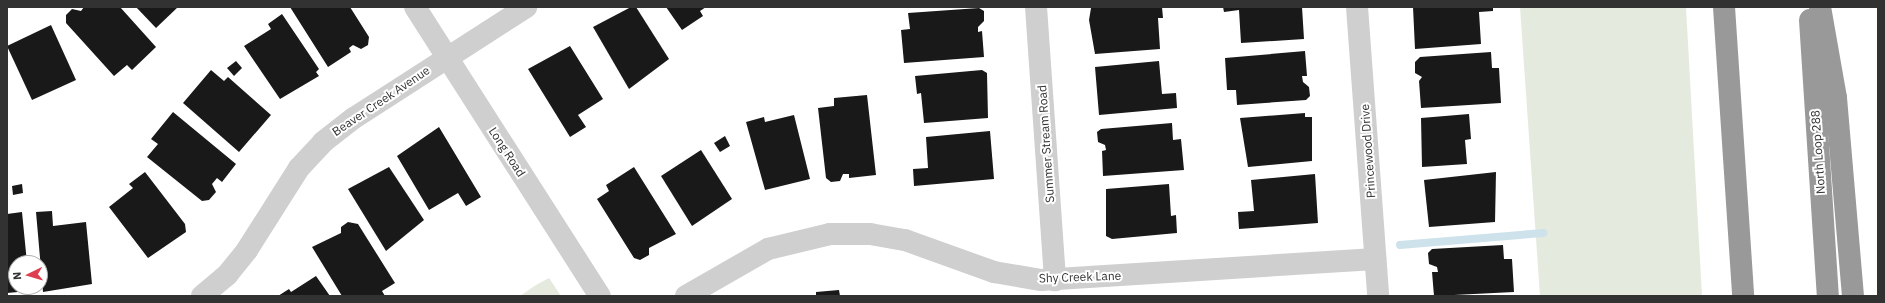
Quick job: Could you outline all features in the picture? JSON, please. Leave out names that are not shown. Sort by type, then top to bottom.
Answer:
[{"type":"highway","points":[[1724,7],[1743,296]]},
{"type":"highway","name":"North Loop 288","points":[[1809,7],[1828,296]]},
{"type":"highway","points":[[1820,7],[1836,98],[1853,296]]},
{"type":"highway","points":[[1738,212],[1738,296]]},
{"type":"street","name":"Long Road","points":[[415,7],[600,296]]},
{"type":"street","name":"Beaver Creek Avenue","points":[[202,296],[227,275],[248,250],[310,154],[342,126],[526,7]]},
{"type":"street","name":"Summer Stream Road","points":[[1036,7],[1055,280]]},
{"type":"street","name":"Princewood Drive","points":[[1357,7],[1378,296]]},
{"type":"street","name":"Shy Creek Lane","points":[[686,296],[768,249],[806,238],[838,234],[905,240],[994,272],[1055,280],[1375,259]]},
{"type":"shaded area","points":[[1520,7],[1686,7],[1702,296],[1540,296]]},
{"type":"shaded area","points":[[549,278],[561,296],[520,296],[536,285]]},
{"type":"building","points":[[84,7],[120,7],[156,47],[132,70],[127,65],[114,76],[66,23],[66,15],[72,9],[81,11]]},
{"type":"building","points":[[136,7],[178,7],[156,28]]},
{"type":"building","points":[[290,7],[350,7],[369,37],[368,45],[361,49],[353,45],[349,48],[351,52],[328,67]]},
{"type":"building","points":[[631,7],[636,7],[669,59],[629,89],[593,27]]},
{"type":"building","points":[[666,7],[706,7],[700,11],[703,16],[682,30]]},
{"type":"building","points":[[1162,7],[1163,18],[1158,18],[1160,49],[1095,54],[1089,20],[1091,8]]},
{"type":"building","points":[[1223,7],[1302,7],[1304,39],[1241,43],[1239,10],[1224,12]]},
{"type":"building","points":[[1413,7],[1493,7],[1493,11],[1479,12],[1481,44],[1415,49]]},
{"type":"building","points":[[979,8],[984,11],[984,21],[978,27],[978,32],[982,31],[984,57],[904,63],[901,30],[910,29],[908,13]]},
{"type":"building","points":[[282,14],[319,69],[316,72],[319,76],[280,99],[244,46],[271,29],[268,24]]},
{"type":"building","points":[[51,25],[76,80],[32,100],[7,46]]},
{"type":"building","points":[[570,46],[603,99],[578,115],[586,127],[570,137],[528,69]]},
{"type":"building","points":[[1305,51],[1307,76],[1302,76],[1303,82],[1309,87],[1310,96],[1306,100],[1237,105],[1236,90],[1227,90],[1225,58]]},
{"type":"building","points":[[1491,52],[1492,68],[1499,68],[1501,103],[1421,108],[1419,81],[1422,77],[1415,73],[1415,62],[1420,57]]},
{"type":"building","points":[[236,61],[242,68],[234,76],[227,68]]},
{"type":"building","points":[[1159,61],[1162,94],[1176,93],[1177,108],[1099,115],[1095,67]]},
{"type":"building","points":[[211,70],[224,81],[228,77],[271,115],[239,152],[183,103]]},
{"type":"building","points":[[982,70],[987,73],[988,118],[924,123],[921,93],[917,94],[915,76]]},
{"type":"building","points":[[867,95],[876,175],[849,178],[849,174],[843,174],[840,181],[831,182],[826,178],[818,108],[834,106],[834,98]]},
{"type":"building","points":[[173,112],[236,164],[222,182],[217,178],[212,184],[216,192],[209,200],[202,201],[147,157],[158,144],[151,139]]},
{"type":"building","points":[[1305,113],[1305,117],[1312,117],[1312,161],[1248,167],[1240,118]]},
{"type":"building","points":[[1469,114],[1471,139],[1465,140],[1467,164],[1422,167],[1421,118]]},
{"type":"building","points":[[794,115],[810,179],[765,190],[746,122],[764,117],[765,122]]},
{"type":"building","points":[[1172,123],[1173,140],[1181,139],[1184,170],[1103,176],[1102,151],[1106,150],[1105,145],[1098,142],[1097,132],[1101,129]]},
{"type":"building","points":[[439,127],[481,197],[466,206],[458,193],[429,210],[397,156]]},
{"type":"building","points":[[990,131],[994,179],[914,186],[913,169],[928,168],[926,137]]},
{"type":"building","points":[[725,136],[730,146],[720,152],[714,143]]},
{"type":"building","points":[[701,150],[732,199],[692,226],[661,176]]},
{"type":"building","points":[[389,167],[424,220],[386,251],[348,189]]},
{"type":"building","points":[[634,167],[676,234],[649,248],[649,255],[640,260],[634,258],[597,199],[609,191],[606,185]]},
{"type":"building","points":[[145,172],[185,224],[186,232],[148,258],[109,207],[133,188],[129,184]]},
{"type":"building","points":[[1496,172],[1495,222],[1429,227],[1424,180]]},
{"type":"building","points":[[1315,174],[1318,223],[1239,229],[1238,212],[1254,211],[1251,180]]},
{"type":"building","points":[[22,184],[23,193],[13,195],[12,186]]},
{"type":"building","points":[[1169,184],[1171,216],[1176,215],[1177,233],[1112,239],[1106,236],[1106,189]]},
{"type":"building","points":[[52,211],[53,226],[86,222],[92,284],[48,291],[48,255],[40,255],[36,212]]},
{"type":"building","points":[[22,212],[26,255],[8,255],[7,293],[7,214]]},
{"type":"building","points":[[348,222],[358,224],[395,283],[382,291],[385,296],[342,296],[312,247],[341,233],[341,227]]},
{"type":"building","points":[[1503,245],[1504,259],[1512,259],[1514,292],[1434,296],[1432,272],[1438,272],[1437,267],[1429,264],[1428,253],[1432,249]]},
{"type":"building","points":[[316,276],[330,296],[278,296],[289,289],[291,292]]},
{"type":"building","points":[[839,290],[840,296],[816,296],[816,292]]},
{"type":"waterway","points":[[1400,245],[1543,233]]}]
